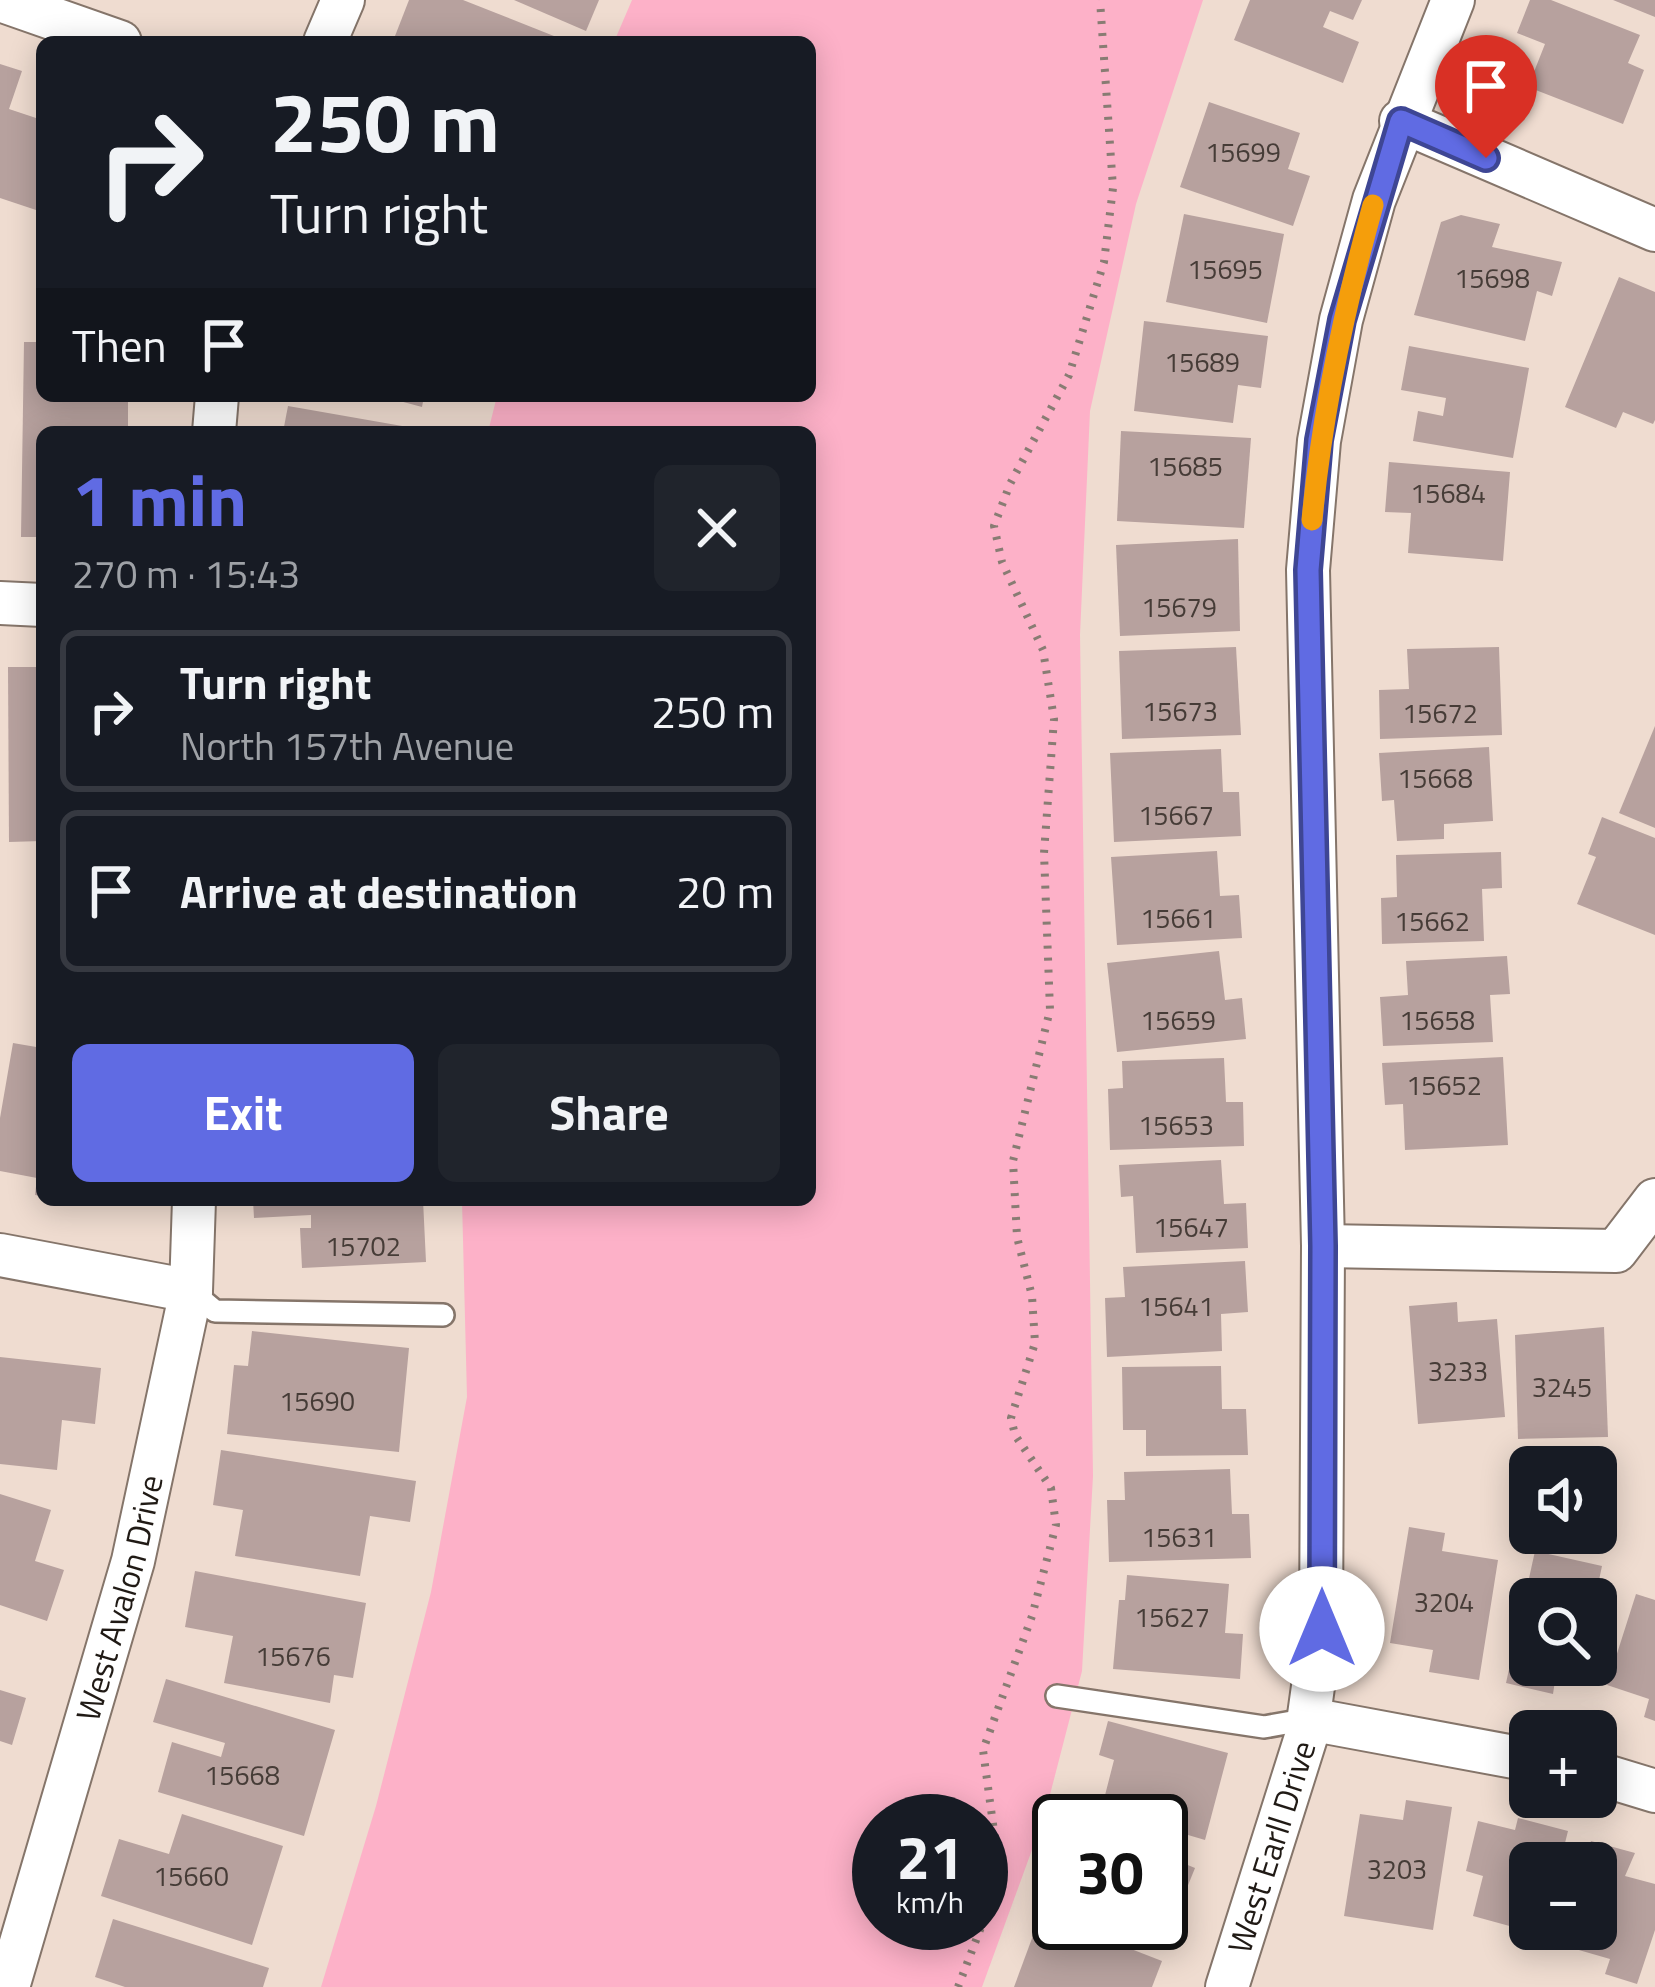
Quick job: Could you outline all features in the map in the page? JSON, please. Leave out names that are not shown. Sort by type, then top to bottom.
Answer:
[{"type":"street","points":[[0,0],[103,36]]},
{"type":"street","points":[[328,36],[343,0]]},
{"type":"street","name":"West Earll Drive","points":[[1227,1987],[1309,1720],[1322,1629],[1323,1246],[1308,570],[1319,440],[1342,320],[1401,121],[1453,0]]},
{"type":"street","points":[[1401,121],[1655,230]]},
{"type":"street","points":[[0,603],[36,605]]},
{"type":"street","points":[[1323,1246],[1616,1251],[1655,1200]]},
{"type":"street","name":"West Avalon Drive","points":[[8,1987],[133,1561],[190,1291],[194,1206]]},
{"type":"street","points":[[0,1255],[190,1291]]},
{"type":"street","points":[[1309,1720],[1509,1756]]},
{"type":"street","points":[[1617,1779],[1655,1791]]},
{"type":"lane","points":[[190,1291],[214,1311],[443,1315]]},
{"type":"lane","points":[[1057,1696],[1264,1727],[1309,1720]]},
{"type":"path","points":[[958,1987],[988,1910],[998,1862],[983,1750],[1032,1616],[1056,1525],[1051,1488],[1015,1435],[1011,1418],[1035,1343],[1031,1296],[1017,1237],[1013,1162],[1050,1010],[1043,853],[1054,719],[1043,650],[994,543],[994,526],[1010,484],[1070,375],[1104,262],[1113,188],[1100,0]]},
{"type":"shaded area","points":[[632,0],[1203,0],[1136,204],[1090,411],[1080,635],[1093,1476],[1082,1671],[1050,1794],[1032,1794],[1032,1850],[1008,1916],[1008,1794],[852,1794],[852,1950],[995,1950],[982,1987],[321,1987],[376,1806],[431,1592],[467,1397],[462,1206],[816,1206],[816,426],[490,426],[496,402],[816,402],[816,36],[617,36]]},
{"type":"building","points":[[409,0],[463,0],[554,36],[395,36]]},
{"type":"building","points":[[514,0],[599,0],[586,31]]},
{"type":"building","points":[[1250,0],[1362,0],[1353,20],[1330,11],[1323,27],[1359,42],[1343,83],[1234,40]]},
{"type":"building","points":[[1530,0],[1551,0],[1640,35],[1628,63],[1644,70],[1623,124],[1528,87],[1545,44],[1517,33]]},
{"type":"building","points":[[1613,0],[1655,0],[1655,17]]},
{"type":"building","points":[[0,64],[22,71],[9,109],[36,118],[36,210],[0,198]]},
{"type":"building","points":[[1209,102],[1300,133],[1288,169],[1310,176],[1293,226],[1180,187]]},
{"type":"building","points":[[1184,214],[1284,234],[1267,323],[1166,302]]},
{"type":"building","points":[[1461,215],[1500,224],[1492,247],[1562,262],[1552,296],[1537,291],[1525,341],[1414,315],[1441,222]]},
{"type":"building","points":[[1619,277],[1655,292],[1655,420],[1653,424],[1623,412],[1616,428],[1565,407]]},
{"type":"building","points":[[1144,321],[1268,336],[1261,388],[1238,385],[1233,423],[1134,411]]},
{"type":"building","points":[[24,342],[36,342],[36,402],[128,402],[128,426],[36,426],[36,537],[21,537]]},
{"type":"building","points":[[1409,346],[1529,368],[1513,458],[1413,441],[1418,411],[1443,416],[1446,398],[1401,390]]},
{"type":"building","points":[[288,406],[402,426],[284,426]]},
{"type":"building","points":[[1121,431],[1251,438],[1244,528],[1117,521]]},
{"type":"building","points":[[1389,462],[1510,472],[1503,561],[1408,553],[1411,513],[1385,512]]},
{"type":"building","points":[[1238,539],[1240,631],[1120,636],[1116,545]]},
{"type":"building","points":[[1236,647],[1241,735],[1122,739],[1119,651]]},
{"type":"building","points":[[1499,647],[1502,735],[1380,739],[1379,690],[1409,689],[1407,649]]},
{"type":"building","points":[[8,667],[36,667],[36,841],[9,842]]},
{"type":"building","points":[[1655,726],[1655,828],[1619,813]]},
{"type":"building","points":[[1489,747],[1493,821],[1444,824],[1444,839],[1397,841],[1394,800],[1382,801],[1379,753]]},
{"type":"building","points":[[1221,749],[1223,792],[1239,792],[1241,836],[1114,842],[1110,753]]},
{"type":"building","points":[[1602,817],[1655,838],[1655,935],[1577,904],[1596,857],[1588,854]]},
{"type":"building","points":[[1217,851],[1220,896],[1239,895],[1242,938],[1117,945],[1111,857]]},
{"type":"building","points":[[1501,852],[1502,888],[1482,889],[1484,941],[1382,944],[1381,898],[1397,897],[1396,855]]},
{"type":"building","points":[[1219,951],[1225,1000],[1242,998],[1246,1039],[1117,1052],[1107,963]]},
{"type":"building","points":[[1507,956],[1510,994],[1490,995],[1493,1042],[1383,1046],[1380,997],[1408,995],[1406,961]]},
{"type":"building","points":[[13,1043],[36,1047],[36,1178],[0,1171],[0,1118]]},
{"type":"building","points":[[1503,1057],[1508,1145],[1405,1150],[1403,1104],[1385,1105],[1382,1063]]},
{"type":"building","points":[[1224,1058],[1226,1102],[1243,1102],[1244,1146],[1110,1150],[1108,1089],[1123,1088],[1122,1061]]},
{"type":"building","points":[[1221,1160],[1224,1204],[1246,1203],[1248,1248],[1136,1253],[1133,1196],[1121,1197],[1119,1165]]},
{"type":"building","points":[[253,1206],[423,1206],[426,1262],[302,1268],[300,1228],[311,1228],[311,1215],[254,1218]]},
{"type":"building","points":[[1245,1261],[1248,1312],[1221,1314],[1222,1351],[1107,1357],[1105,1298],[1125,1297],[1123,1267]]},
{"type":"building","points":[[1457,1302],[1458,1322],[1497,1319],[1505,1417],[1418,1424],[1409,1306]]},
{"type":"building","points":[[1604,1327],[1608,1437],[1518,1439],[1515,1335]]},
{"type":"building","points":[[252,1331],[409,1348],[399,1452],[227,1434],[234,1365],[248,1366]]},
{"type":"building","points":[[0,1357],[101,1368],[95,1424],[62,1420],[57,1470],[0,1464]]},
{"type":"building","points":[[1221,1366],[1222,1409],[1246,1409],[1248,1455],[1146,1456],[1146,1430],[1123,1430],[1122,1367]]},
{"type":"building","points":[[221,1450],[416,1481],[410,1522],[370,1516],[360,1576],[235,1556],[243,1510],[213,1505]]},
{"type":"building","points":[[1230,1469],[1232,1514],[1249,1514],[1251,1558],[1109,1562],[1107,1500],[1125,1500],[1124,1472]]},
{"type":"building","points":[[0,1494],[51,1510],[35,1561],[64,1570],[47,1621],[0,1605]]},
{"type":"building","points":[[1409,1527],[1445,1533],[1442,1551],[1498,1560],[1479,1680],[1429,1672],[1433,1650],[1390,1643]]},
{"type":"building","points":[[1534,1554],[1602,1566],[1599,1578],[1529,1578]]},
{"type":"building","points":[[195,1571],[366,1603],[353,1678],[334,1675],[330,1703],[224,1683],[233,1636],[185,1627]]},
{"type":"building","points":[[1127,1575],[1229,1584],[1225,1633],[1243,1634],[1240,1679],[1113,1669],[1119,1600],[1125,1600]]},
{"type":"building","points":[[1636,1594],[1655,1600],[1655,1721],[1644,1717],[1649,1699],[1610,1686],[1617,1686],[1617,1654]]},
{"type":"building","points":[[166,1679],[335,1730],[304,1836],[158,1792],[172,1742],[221,1757],[225,1743],[153,1722]]},
{"type":"building","points":[[1519,1686],[1554,1686],[1553,1694]]},
{"type":"building","points":[[0,1690],[26,1698],[12,1745],[0,1741]]},
{"type":"building","points":[[1108,1721],[1228,1753],[1205,1840],[1188,1835],[1188,1794],[1105,1794],[1114,1760],[1099,1755]]},
{"type":"building","points":[[1406,1800],[1452,1807],[1433,1930],[1344,1916],[1360,1814],[1403,1820]]},
{"type":"building","points":[[182,1814],[283,1846],[252,1945],[101,1896],[119,1839],[169,1854]]},
{"type":"building","points":[[1518,1818],[1568,1831],[1565,1842],[1509,1842],[1509,1926],[1473,1916],[1483,1876],[1466,1871],[1478,1821],[1515,1830]]},
{"type":"building","points":[[1617,1848],[1635,1853],[1625,1876],[1655,1884],[1655,1930],[1637,1984],[1605,1974],[1610,1959],[1579,1950],[1617,1950]]},
{"type":"building","points":[[113,1919],[269,1968],[263,1987],[125,1987],[95,1977]]},
{"type":"building","points":[[1032,1938],[1032,1950],[1134,1950],[1162,1961],[1152,1987],[1014,1987]]},
{"type":"slow traffic","points":[[1312,520],[1319,440],[1342,320],[1373,205]]},
{"type":"route","points":[[1322,1629],[1323,1246],[1308,570],[1319,440],[1342,320],[1401,121],[1486,158]]}]
